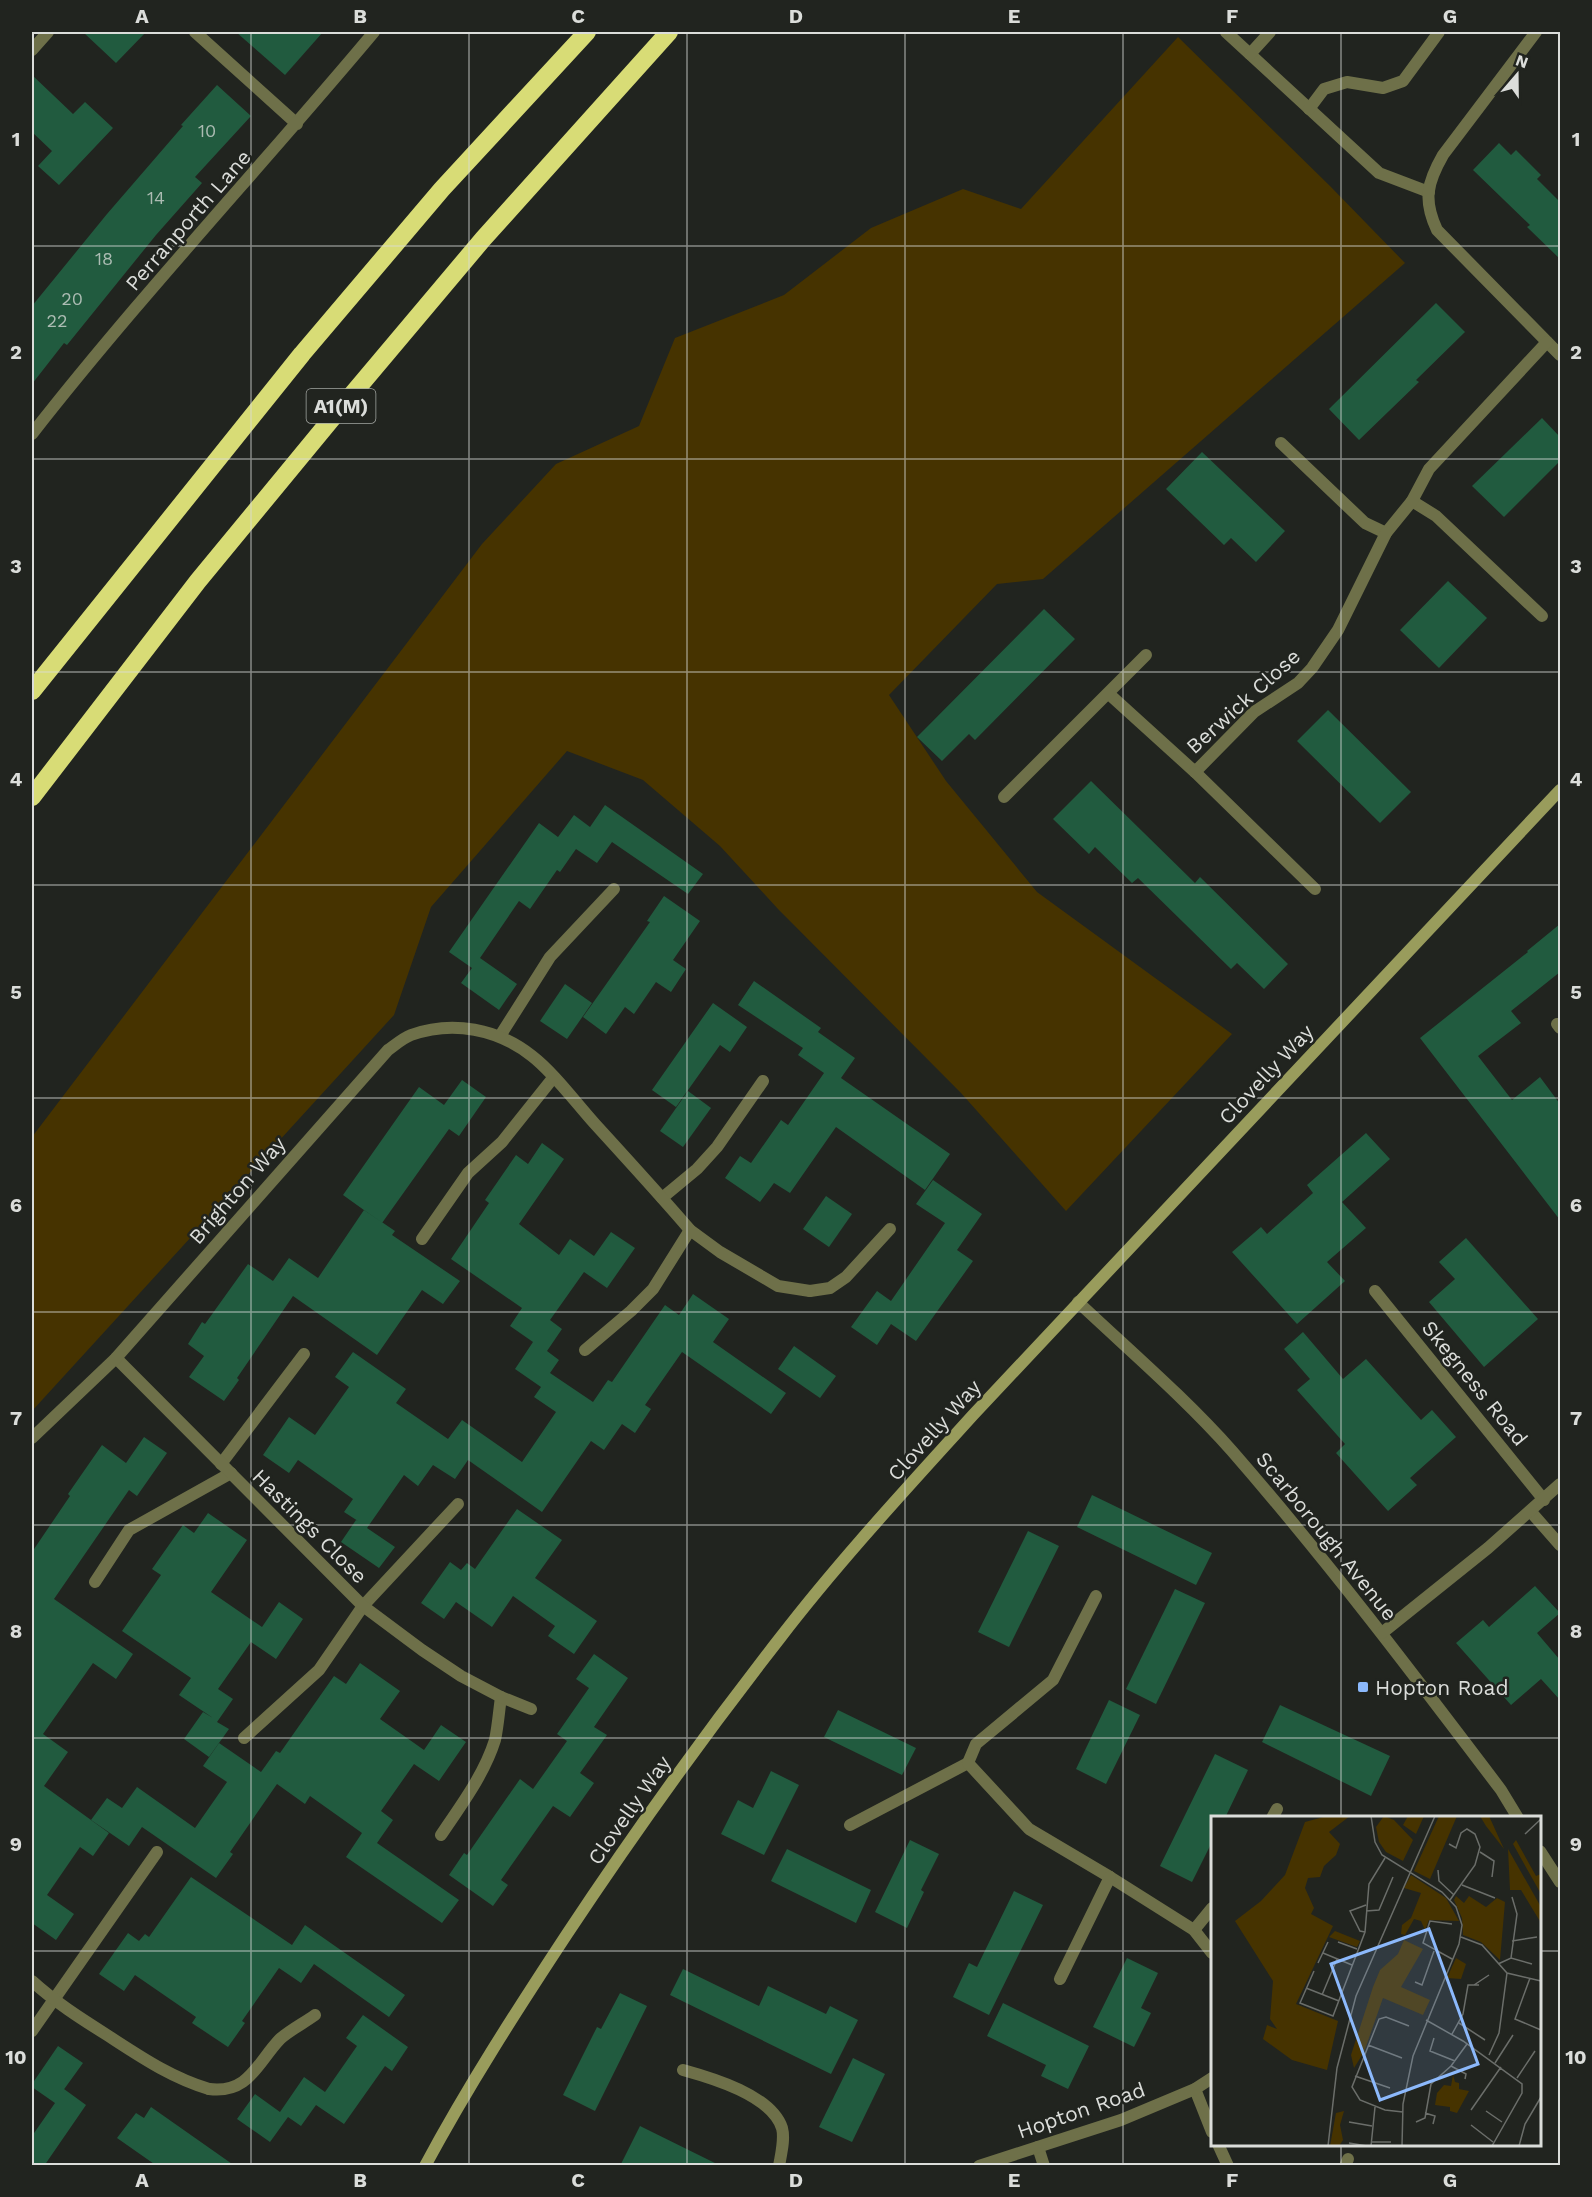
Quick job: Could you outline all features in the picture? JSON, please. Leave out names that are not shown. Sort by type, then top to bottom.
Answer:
[{"type":"highway","name":"A1(M)","points":[[32,691],[302,354],[442,189],[587,32]]},
{"type":"highway","name":"A1(M)","points":[[32,797],[198,580],[334,416],[483,239],[669,32]]},
{"type":"street","points":[[32,50],[48,32]]},
{"type":"street","points":[[195,32],[297,124]]},
{"type":"street","name":"Perranporth Lane","points":[[32,434],[78,375],[297,124],[374,32]]},
{"type":"street","points":[[1226,32],[1379,173],[1429,192]]},
{"type":"street","points":[[1250,54],[1270,32]]},
{"type":"street","points":[[1309,109],[1324,89],[1347,82],[1383,88],[1403,81],[1439,32]]},
{"type":"street","points":[[1536,32],[1443,155],[1433,173],[1429,192],[1429,212],[1437,230],[1560,355]]},
{"type":"street","name":"Berwick Close","points":[[1195,772],[1254,712],[1298,683],[1312,668],[1338,630],[1386,533],[1412,501],[1430,469],[1547,342]]},
{"type":"street","points":[[1281,443],[1365,523],[1386,533]]},
{"type":"street","points":[[1412,501],[1436,516],[1542,616]]},
{"type":"street","points":[[1004,797],[1146,655]]},
{"type":"street","name":"Berwick Close","points":[[1109,694],[1195,772],[1315,890]]},
{"type":"street","name":"Clovelly Way","points":[[425,2166],[520,2006],[602,1882],[702,1740],[782,1636],[896,1500],[973,1415],[1560,790]]},
{"type":"street","points":[[500,1036],[550,957],[614,889]]},
{"type":"street","name":"Brighton Way","points":[[32,1438],[116,1358],[388,1050],[410,1035],[451,1027],[469,1028],[500,1036],[534,1057],[690,1230],[720,1252],[778,1286],[810,1291],[830,1288],[846,1277],[890,1230]]},
{"type":"street","points":[[422,1239],[468,1173],[502,1142],[553,1078]]},
{"type":"street","points":[[662,1198],[697,1169],[717,1147],[763,1081]]},
{"type":"street","points":[[585,1350],[632,1311],[653,1289],[690,1230]]},
{"type":"street","name":"Skegness Road","points":[[1375,1291],[1544,1500]]},
{"type":"street","name":"Scarborough Avenue","points":[[1078,1302],[1231,1450],[1382,1633],[1501,1790],[1517,1816]]},
{"type":"street","points":[[221,1464],[304,1354]]},
{"type":"street","name":"Hastings Close","points":[[116,1358],[231,1473],[271,1517],[363,1606],[461,1676],[501,1697],[531,1709]]},
{"type":"street","name":"Hastings Close","points":[[96,1582],[129,1530],[231,1473]]},
{"type":"street","points":[[1382,1633],[1531,1512],[1560,1484]]},
{"type":"street","name":"Hastings Close","points":[[244,1738],[319,1670],[363,1606],[458,1504]]},
{"type":"street","points":[[1531,1512],[1560,1545]]},
{"type":"street","points":[[850,1825],[968,1762],[976,1744],[1053,1680],[1096,1596]]},
{"type":"street","points":[[441,1835],[474,1785],[486,1762],[495,1739],[501,1697]]},
{"type":"street","points":[[968,1762],[1029,1829],[1194,1930],[1211,1952]]},
{"type":"street","points":[[32,2031],[157,1852]]},
{"type":"street","points":[[1541,1854],[1560,1882]]},
{"type":"street","points":[[1060,1979],[1110,1877]]},
{"type":"street","points":[[1194,1930],[1211,1909]]},
{"type":"street","points":[[32,1981],[53,2000],[152,2065],[181,2080],[223,2091],[239,2084],[254,2073],[281,2038],[315,2015]]},
{"type":"street","points":[[683,2070],[744,2091],[770,2111],[782,2128],[779,2166]]},
{"type":"street","name":"Hopton Road","points":[[979,2166],[1121,2120],[1195,2089],[1211,2079]]},
{"type":"street","points":[[1195,2089],[1211,2129]]},
{"type":"street","points":[[1038,2146],[1044,2166]]},
{"type":"street","points":[[1218,2146],[1228,2166]]},
{"type":"shaded area","points":[[1178,37],[1405,263],[1043,579],[997,584],[889,695],[946,781],[1037,892],[1232,1034],[1066,1211],[961,1093],[778,909],[720,846],[643,780],[567,751],[431,907],[394,1015],[32,1411],[32,1137],[482,544],[556,464],[639,426],[675,338],[784,295],[871,228],[963,189],[1021,209]]},
{"type":"building","points":[[83,32],[146,32],[116,63]]},
{"type":"building","points":[[236,32],[323,32],[285,75]]},
{"type":"building","points":[[32,75],[73,114],[85,102],[113,128],[59,185],[38,166],[52,151],[32,132]]},
{"type":"building","points":[[217,85],[251,116],[195,177],[202,183],[156,235],[67,345],[64,343],[32,384],[32,306],[183,126],[181,125]]},
{"type":"building","points":[[1499,143],[1511,155],[1516,150],[1541,175],[1537,179],[1560,202],[1560,259],[1527,227],[1530,225],[1473,170]]},
{"type":"building","points":[[1436,303],[1465,332],[1416,380],[1419,382],[1359,440],[1329,409]]},
{"type":"building","points":[[1542,418],[1560,437],[1560,461],[1504,517],[1472,486]]},
{"type":"building","points":[[1202,452],[1285,531],[1256,562],[1231,538],[1224,545],[1166,489]]},
{"type":"building","points":[[1448,581],[1487,618],[1439,668],[1400,630]]},
{"type":"building","points":[[1044,609],[1075,639],[975,740],[969,734],[942,761],[917,737]]},
{"type":"building","points":[[1328,710],[1411,792],[1380,823],[1297,741]]},
{"type":"building","points":[[1091,781],[1195,883],[1200,877],[1288,964],[1264,989],[1237,963],[1231,969],[1138,878],[1132,883],[1095,847],[1089,854],[1053,819]]},
{"type":"building","points":[[605,805],[703,874],[688,894],[612,842],[597,863],[576,849],[560,872],[557,870],[530,909],[519,901],[480,958],[517,984],[499,1010],[461,983],[472,968],[449,952],[539,823],[558,837],[574,815],[590,827]]},
{"type":"building","points":[[664,896],[700,921],[673,960],[686,969],[671,992],[656,982],[634,1014],[625,1007],[606,1034],[583,1017],[650,922],[647,921]]},
{"type":"building","points":[[1560,924],[1560,972],[1511,1011],[1521,1023],[1478,1056],[1512,1100],[1540,1077],[1560,1104],[1560,1220],[1420,1038]]},
{"type":"building","points":[[754,981],[821,1028],[818,1032],[855,1058],[841,1078],[950,1154],[925,1190],[836,1127],[790,1193],[774,1183],[760,1202],[725,1178],[740,1156],[751,1163],[781,1120],[788,1125],[824,1073],[798,1055],[803,1048],[738,1005]]},
{"type":"building","points":[[565,984],[592,1003],[567,1039],[540,1021]]},
{"type":"building","points":[[713,1003],[747,1027],[730,1052],[720,1045],[676,1107],[652,1090]]},
{"type":"building","points":[[462,1080],[486,1097],[459,1136],[449,1129],[382,1223],[343,1195],[419,1087],[444,1105]]},
{"type":"building","points":[[688,1091],[711,1108],[683,1147],[660,1131]]},
{"type":"building","points":[[1366,1133],[1390,1159],[1342,1202],[1366,1228],[1327,1262],[1345,1281],[1297,1324],[1232,1252],[1261,1227],[1267,1234],[1313,1193],[1307,1185]]},
{"type":"building","points":[[542,1143],[564,1159],[519,1224],[559,1255],[570,1239],[594,1256],[611,1232],[635,1248],[607,1288],[584,1272],[550,1320],[562,1329],[547,1351],[559,1360],[550,1373],[593,1402],[608,1380],[612,1382],[665,1305],[679,1315],[693,1294],[729,1319],[713,1342],[786,1393],[771,1414],[682,1352],[645,1405],[651,1409],[635,1433],[622,1424],[604,1450],[591,1441],[542,1512],[468,1460],[455,1479],[433,1465],[418,1486],[404,1475],[367,1528],[395,1547],[379,1568],[341,1542],[356,1520],[358,1521],[344,1512],[353,1499],[298,1460],[289,1473],[263,1455],[289,1417],[315,1435],[349,1387],[335,1377],[353,1352],[406,1389],[396,1403],[448,1439],[462,1420],[522,1462],[556,1412],[534,1397],[541,1387],[515,1369],[533,1342],[510,1326],[522,1308],[451,1259],[489,1203],[485,1200],[516,1155],[528,1164]]},
{"type":"building","points":[[933,1180],[982,1214],[957,1250],[973,1261],[916,1341],[891,1324],[877,1345],[851,1327],[877,1291],[891,1301],[945,1223],[916,1204]]},
{"type":"building","points":[[826,1196],[852,1214],[829,1247],[803,1229]]},
{"type":"building","points":[[364,1210],[395,1231],[392,1235],[460,1281],[443,1304],[422,1290],[377,1355],[293,1296],[224,1401],[189,1377],[204,1356],[188,1344],[202,1322],[205,1324],[248,1264],[273,1281],[289,1258],[318,1278]]},
{"type":"building","points":[[1466,1238],[1538,1319],[1484,1367],[1429,1302],[1455,1279],[1439,1262]]},
{"type":"building","points":[[1303,1332],[1343,1379],[1366,1359],[1421,1420],[1432,1410],[1456,1437],[1410,1478],[1417,1485],[1388,1511],[1336,1453],[1345,1444],[1297,1390],[1310,1379],[1284,1349]]},
{"type":"building","points":[[794,1346],[836,1376],[820,1398],[778,1369]]},
{"type":"building","points":[[144,1437],[167,1453],[137,1496],[129,1490],[54,1599],[133,1654],[116,1679],[93,1663],[43,1734],[68,1752],[44,1786],[109,1833],[93,1856],[80,1847],[47,1895],[74,1914],[56,1940],[32,1923],[32,1552],[102,1445],[126,1463]]},
{"type":"building","points":[[1092,1495],[1212,1553],[1196,1585],[1077,1527]]},
{"type":"building","points":[[517,1509],[562,1540],[535,1578],[597,1621],[574,1654],[548,1636],[555,1626],[513,1596],[492,1627],[456,1602],[444,1619],[421,1603],[450,1562],[461,1570],[467,1563],[475,1569]]},
{"type":"building","points":[[208,1513],[247,1540],[211,1592],[262,1627],[279,1602],[303,1619],[276,1659],[251,1642],[218,1689],[233,1699],[217,1722],[229,1729],[209,1757],[184,1739],[203,1712],[213,1718],[179,1695],[191,1678],[122,1631],[161,1575],[152,1569],[183,1525],[194,1533]]},
{"type":"building","points":[[1028,1531],[1059,1546],[1009,1647],[978,1632]]},
{"type":"building","points":[[1535,1586],[1560,1613],[1537,1633],[1560,1660],[1560,1700],[1541,1679],[1511,1705],[1456,1643],[1483,1620],[1489,1627]]},
{"type":"building","points":[[1175,1589],[1205,1603],[1156,1704],[1126,1689]]},
{"type":"building","points":[[594,1654],[628,1678],[594,1727],[607,1735],[580,1773],[594,1783],[570,1817],[553,1806],[501,1880],[508,1885],[493,1906],[449,1875],[464,1853],[467,1855],[520,1779],[533,1789],[567,1741],[557,1734],[589,1688],[576,1679]]},
{"type":"building","points":[[360,1663],[400,1691],[380,1719],[424,1750],[441,1725],[466,1742],[439,1781],[414,1764],[381,1811],[393,1820],[377,1843],[459,1900],[442,1923],[346,1857],[362,1833],[310,1796],[305,1804],[277,1784],[230,1852],[233,1854],[216,1878],[142,1827],[129,1846],[91,1820],[107,1798],[122,1808],[137,1787],[195,1828],[227,1782],[203,1766],[219,1743],[261,1772],[276,1751],[280,1753],[334,1676],[346,1684]]},
{"type":"building","points":[[1109,1700],[1140,1715],[1106,1784],[1076,1769]]},
{"type":"building","points":[[1280,1705],[1390,1756],[1371,1796],[1262,1742]]},
{"type":"building","points":[[838,1710],[916,1748],[902,1775],[824,1737]]},
{"type":"building","points":[[1215,1754],[1248,1770],[1226,1816],[1211,1816],[1211,1844],[1192,1882],[1160,1866]]},
{"type":"building","points":[[771,1771],[799,1785],[764,1855],[721,1834],[738,1800],[753,1808]]},
{"type":"building","points":[[910,1840],[939,1854],[921,1890],[924,1892],[907,1928],[875,1912]]},
{"type":"building","points":[[787,1849],[871,1890],[856,1923],[771,1881]]},
{"type":"building","points":[[191,1877],[292,1945],[305,1925],[405,1995],[389,2017],[314,1964],[301,1983],[279,1968],[242,2021],[245,2023],[228,2047],[192,2023],[196,2017],[135,1975],[124,1991],[99,1974],[128,1933],[139,1941],[145,1934],[149,1937]]},
{"type":"building","points":[[1014,1891],[1043,1905],[989,2015],[953,1997],[969,1963],[977,1967]]},
{"type":"building","points":[[1127,1958],[1158,1973],[1141,2008],[1151,2013],[1134,2047],[1093,2027]]},
{"type":"building","points":[[683,1969],[759,2006],[768,1986],[826,2014],[830,2006],[858,2020],[831,2074],[670,1995]]},
{"type":"building","points":[[620,1993],[647,2006],[595,2111],[563,2095],[597,2027],[601,2029]]},
{"type":"building","points":[[1003,2003],[1089,2046],[1068,2089],[1041,2076],[1046,2065],[987,2036]]},
{"type":"building","points":[[363,2015],[408,2047],[392,2071],[385,2066],[344,2124],[316,2105],[301,2126],[288,2117],[270,2142],[237,2119],[255,2094],[280,2112],[304,2077],[325,2092],[357,2046],[346,2038]]},
{"type":"building","points":[[58,2046],[83,2063],[64,2089],[86,2105],[44,2166],[32,2166],[32,2136],[55,2103],[32,2087],[32,2084]]},
{"type":"building","points":[[853,2058],[885,2074],[852,2142],[819,2127]]},
{"type":"building","points":[[151,2107],[235,2166],[157,2166],[117,2138],[136,2113],[144,2118]]},
{"type":"building","points":[[640,2126],[721,2166],[620,2166]]},
{"type":"place","name":"Hopton Road","points":[[1363,1687]]}]
